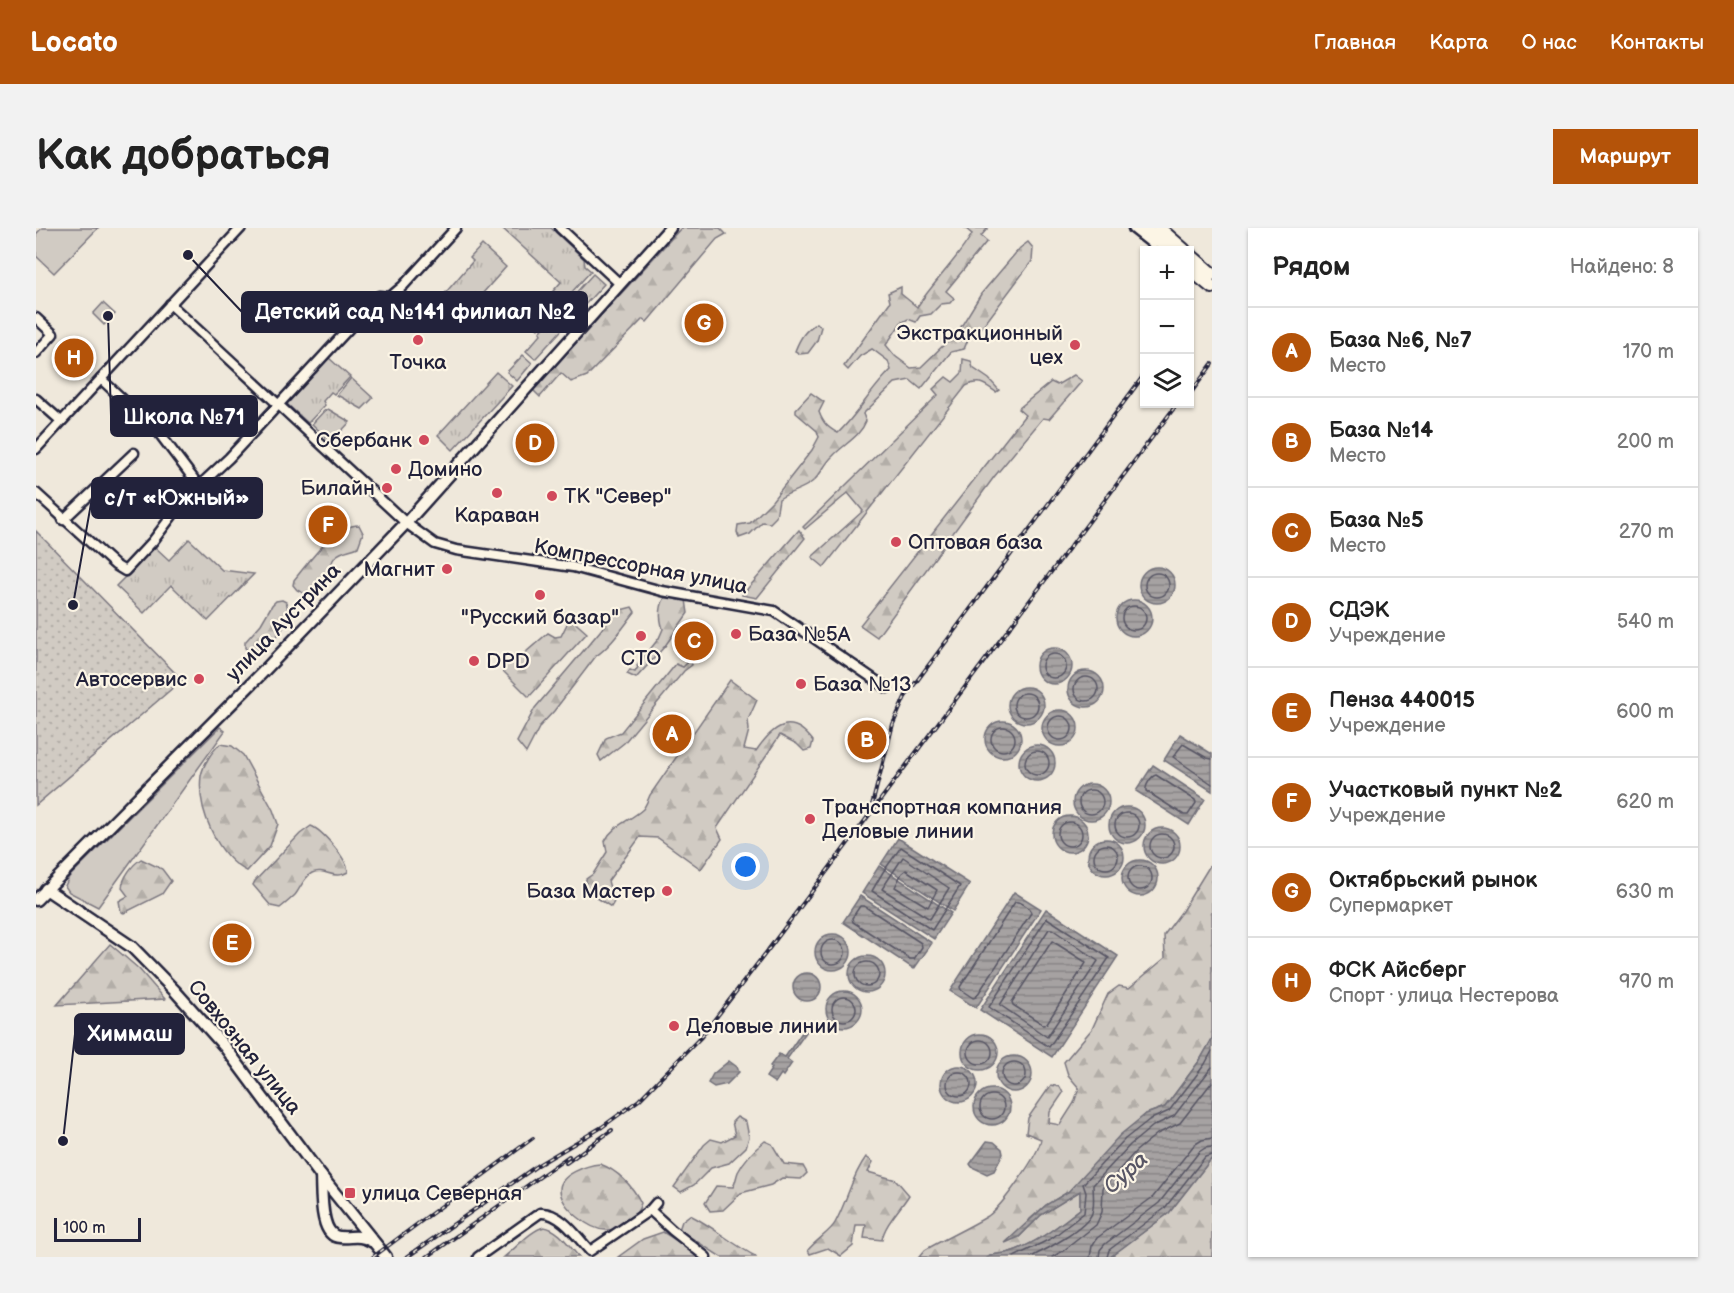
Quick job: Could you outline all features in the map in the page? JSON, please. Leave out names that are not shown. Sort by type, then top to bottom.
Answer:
[{"type":"highway","points":[[1144,228],[1164,246]]},
{"type":"highway","points":[[1159,228],[1181,246]]},
{"type":"highway","points":[[1194,269],[1212,274]]},
{"type":"highway","points":[[1194,270],[1212,287]]},
{"type":"main road","name":"улица Аустрина","points":[[36,900],[262,673],[406,523],[670,228]]},
{"type":"main road","points":[[1134,228],[1158,246]]},
{"type":"main road","points":[[1168,228],[1183,246]]},
{"type":"main road","name":"Совхозная улица","points":[[46,889],[132,947],[168,984],[225,1047],[321,1176],[386,1257]]},
{"type":"main road","points":[[321,1176],[326,1229],[336,1237],[362,1236],[374,1243]]},
{"type":"main road","points":[[346,1237],[354,1228],[354,1218]]},
{"type":"street","points":[[36,449],[241,228]]},
{"type":"street","points":[[36,493],[63,520],[115,565],[126,571],[153,541],[183,501],[229,458],[379,297],[390,297],[403,286],[456,228]]},
{"type":"street","points":[[561,228],[620,284]]},
{"type":"street","name":"Компрессорная улица","points":[[170,304],[406,523],[435,544],[456,550],[573,567],[662,591],[774,611],[887,688]]},
{"type":"street","points":[[36,318],[53,334],[36,353]]},
{"type":"street","points":[[100,379],[159,434],[199,486]]},
{"type":"street","points":[[36,399],[61,421]]},
{"type":"street","points":[[63,520],[134,453]]},
{"type":"street","points":[[478,1257],[540,1213],[546,1212],[558,1218],[590,1251],[653,1206],[672,1230],[706,1257]]},
{"type":"green space","points":[[42,228],[98,228],[54,273],[36,256],[36,234]]},
{"type":"green space","points":[[502,228],[551,228],[584,259],[585,266],[591,271],[538,329],[534,326],[539,320],[533,314],[561,282]]},
{"type":"green space","points":[[681,228],[720,228],[726,234],[717,239],[647,322],[643,319],[587,376],[571,382],[561,373],[540,397],[533,390]]},
{"type":"green space","points":[[965,228],[988,228],[981,236],[987,241],[946,291],[954,298],[950,303],[941,304],[931,314],[920,316],[916,322],[908,319],[901,323],[886,345],[895,356],[911,368],[921,367],[959,330],[981,294],[1020,248],[1028,242],[1033,248],[1032,261],[984,325],[969,337],[964,349],[951,352],[921,389],[910,380],[895,383],[863,414],[866,421],[860,432],[830,459],[812,482],[779,499],[776,517],[770,523],[762,522],[750,534],[739,538],[738,525],[750,523],[772,501],[812,450],[819,437],[817,431],[796,413],[796,409],[811,393],[824,402],[819,412],[829,427],[838,433],[845,426],[891,370],[888,361],[872,349],[860,356],[848,370],[844,366],[890,302],[888,293],[901,287],[901,294],[917,307],[972,234]]},
{"type":"green space","points":[[482,245],[506,267],[457,322],[447,325],[437,321],[428,313],[473,261],[470,258]]},
{"type":"green space","points":[[593,274],[604,284],[535,359],[526,351],[541,334],[540,332]]},
{"type":"green space","points":[[103,303],[115,314],[104,325],[93,314]]},
{"type":"green space","points":[[817,323],[821,327],[817,341],[808,353],[800,354],[795,351],[803,335]]},
{"type":"green space","points":[[523,355],[532,363],[517,381],[507,372]]},
{"type":"green space","points":[[329,358],[350,377],[334,394],[331,392],[323,401],[325,405],[308,423],[287,404]]},
{"type":"green space","points":[[963,359],[971,361],[973,368],[989,379],[999,390],[996,392],[978,383],[966,386],[824,567],[812,557],[863,511],[848,493],[805,529],[803,527],[938,395],[933,389],[946,377],[953,382],[962,373]]},
{"type":"green space","points":[[496,372],[512,386],[453,450],[438,435]]},
{"type":"green space","points":[[1074,375],[1082,381],[1049,419],[1043,418],[994,477],[877,637],[860,625],[1025,415],[1018,409],[1051,382],[1057,385]]},
{"type":"green space","points":[[351,378],[373,398],[362,409],[337,395]]},
{"type":"green space","points":[[328,409],[350,422],[331,442],[312,424]]},
{"type":"green space","points":[[359,525],[363,533],[358,547],[335,557],[326,578],[315,591],[307,595],[297,590],[293,585],[294,580],[323,546],[340,531]]},
{"type":"green space","points":[[799,530],[805,538],[757,598],[742,595]]},
{"type":"green space","points":[[36,531],[182,680],[36,805]]},
{"type":"green space","points":[[189,539],[222,570],[254,574],[208,621],[171,585],[144,613],[116,586],[155,547],[169,560]]},
{"type":"green space","points":[[667,595],[686,600],[688,613],[665,646],[636,678],[627,674],[630,670],[635,672],[637,666],[659,638],[663,629],[660,616],[661,607]]},
{"type":"green space","points":[[282,600],[286,602],[288,617],[282,630],[260,652],[250,652],[245,648],[245,642],[261,624],[272,605]]},
{"type":"green space","points":[[632,607],[635,612],[540,726],[526,753],[517,742],[535,708],[617,611]]},
{"type":"green space","points":[[570,618],[587,633],[529,697],[502,670],[513,655],[519,658],[548,633],[555,637],[561,636]]},
{"type":"green space","points":[[691,659],[692,665],[684,671],[624,743],[601,761],[598,755],[606,738],[621,732],[676,664],[683,667]]},
{"type":"green space","points":[[730,680],[757,700],[748,720],[749,730],[744,749],[756,751],[776,729],[790,725],[805,732],[813,741],[811,749],[804,751],[797,744],[780,735],[717,828],[722,839],[701,869],[658,838],[640,837],[608,881],[614,902],[611,907],[585,890],[586,879],[593,874],[607,852],[605,841],[618,827],[643,809],[650,795]]},
{"type":"green space","points":[[220,727],[225,731],[98,907],[69,892],[65,886],[69,877]]},
{"type":"green space","points":[[220,744],[232,746],[243,755],[273,810],[278,824],[270,846],[247,871],[236,864],[218,843],[202,802],[202,772],[208,758]]},
{"type":"green space","points":[[311,826],[334,846],[344,860],[348,872],[338,875],[312,873],[304,880],[295,895],[280,908],[271,906],[253,885],[255,881],[300,834]]},
{"type":"green space","points":[[141,859],[162,869],[171,881],[162,894],[124,913],[121,912],[119,901],[128,896],[122,888],[124,880],[131,868]]},
{"type":"green space","points":[[1212,862],[1212,1039],[1200,1060],[1165,1107],[1146,1114],[1068,1192],[1046,1205],[1030,1219],[1019,1237],[1041,1215],[1080,1191],[1080,1209],[1056,1228],[1020,1249],[1007,1253],[988,1257],[919,1257],[925,1250],[988,1216],[1010,1191],[1027,1168],[1039,1146],[1041,1139],[1026,1133],[1028,1118],[1051,1085],[1060,1087],[1063,1093],[1050,1112],[1049,1123],[1060,1125],[1074,1103],[1079,1088],[1068,1075],[1064,1062],[1092,1029],[1108,994],[1119,986],[1129,988],[1165,958],[1164,935],[1182,911]]},
{"type":"green space","points":[[110,944],[139,969],[165,999],[57,1005]]},
{"type":"green space","points":[[737,1117],[746,1122],[749,1137],[746,1147],[729,1163],[711,1168],[694,1185],[681,1192],[674,1187],[704,1145],[711,1139],[722,1142],[735,1135],[732,1122]]},
{"type":"green space","points":[[765,1141],[772,1144],[784,1164],[803,1166],[807,1173],[801,1179],[782,1178],[771,1185],[741,1193],[723,1210],[710,1211],[705,1203],[716,1186],[733,1187],[743,1163]]},
{"type":"green space","points":[[866,1157],[873,1162],[868,1172],[896,1180],[909,1195],[889,1223],[882,1240],[864,1238],[866,1225],[856,1225],[853,1246],[841,1256],[828,1248],[810,1254],[808,1250],[835,1223]]},
{"type":"green space","points":[[1212,1158],[1212,1257],[1110,1257],[1169,1213]]},
{"type":"green space","points":[[600,1164],[624,1179],[641,1203],[636,1213],[628,1221],[610,1230],[593,1227],[578,1217],[565,1204],[560,1190],[564,1179],[575,1171]]},
{"type":"green space","points":[[690,1215],[757,1257],[721,1257],[679,1230],[682,1221]]},
{"type":"green space","points":[[544,1227],[559,1234],[579,1257],[504,1257],[529,1236]]},
{"type":"green space","points":[[663,1232],[702,1257],[618,1257],[643,1239]]},
{"type":"water","points":[[1157,567],[1170,572],[1175,585],[1170,598],[1157,603],[1144,598],[1139,585],[1144,572]]},
{"type":"water","points":[[1134,600],[1147,605],[1152,618],[1147,631],[1134,636],[1121,631],[1116,618],[1121,605]]},
{"type":"water","points":[[1054,648],[1067,653],[1072,666],[1067,679],[1054,684],[1041,679],[1036,666],[1041,653]]},
{"type":"water","points":[[1086,671],[1099,676],[1104,689],[1099,702],[1086,707],[1073,702],[1068,689],[1073,676]]},
{"type":"water","points":[[1026,687],[1039,692],[1044,705],[1039,718],[1026,723],[1013,718],[1008,705],[1013,692]]},
{"type":"water","points":[[1060,710],[1073,715],[1078,728],[1073,741],[1060,746],[1047,741],[1042,728],[1047,715]]},
{"type":"water","points":[[1003,721],[1016,726],[1021,739],[1016,752],[1003,757],[990,752],[985,739],[990,726]]},
{"type":"water","points":[[1180,734],[1212,754],[1212,791],[1164,760]]},
{"type":"water","points":[[1037,745],[1050,750],[1055,763],[1050,776],[1037,781],[1024,776],[1019,763],[1024,750]]},
{"type":"water","points":[[1153,765],[1205,799],[1189,825],[1136,791]]},
{"type":"water","points":[[1091,784],[1104,789],[1109,802],[1104,815],[1091,820],[1078,815],[1073,802],[1078,789]]},
{"type":"water","points":[[1127,807],[1140,812],[1145,825],[1140,838],[1127,843],[1114,838],[1109,825],[1114,812]]},
{"type":"water","points":[[1070,816],[1083,821],[1088,834],[1083,847],[1070,852],[1057,847],[1052,834],[1057,821]]},
{"type":"water","points":[[1162,828],[1175,833],[1180,846],[1175,859],[1162,864],[1149,859],[1144,846],[1149,833]]},
{"type":"water","points":[[898,838],[970,884],[953,911],[881,864]]},
{"type":"water","points":[[1106,839],[1119,844],[1124,857],[1119,870],[1106,875],[1093,870],[1088,857],[1093,844]]},
{"type":"water","points":[[1140,860],[1153,865],[1158,878],[1153,891],[1140,896],[1127,891],[1122,878],[1127,865]]},
{"type":"water","points":[[879,866],[951,913],[934,939],[862,893]]},
{"type":"water","points":[[1014,892],[1041,909],[976,1008],[950,991]]},
{"type":"water","points":[[860,896],[932,943],[914,969],[843,922]]},
{"type":"water","points":[[1046,909],[1118,956],[1052,1057],[980,1010]]},
{"type":"water","points":[[833,934],[846,939],[851,952],[846,965],[833,970],[820,965],[815,952],[820,939]]},
{"type":"water","points":[[867,956],[880,961],[885,974],[880,987],[867,992],[854,987],[849,974],[854,961]]},
{"type":"water","points":[[807,973],[817,977],[821,987],[817,997],[807,1001],[797,997],[793,987],[797,977]]},
{"type":"water","points":[[844,991],[857,996],[862,1009],[857,1022],[844,1027],[831,1022],[826,1009],[831,996]]},
{"type":"water","points":[[809,1022],[812,1024],[787,1059],[792,1063],[775,1083],[766,1077],[772,1068],[770,1066],[779,1054],[785,1057]]},
{"type":"water","points":[[980,1034],[993,1039],[998,1052],[993,1065],[980,1070],[967,1065],[962,1052],[967,1039]]},
{"type":"water","name":"Сура","points":[[1212,1039],[1212,1158],[1169,1213],[1110,1257],[988,1257],[1010,1252],[1029,1244],[1047,1234],[1080,1209],[1080,1191],[1041,1215],[1019,1237],[1005,1243],[1046,1205],[1068,1192],[1120,1135],[1146,1114],[1165,1107],[1200,1060]]},
{"type":"water","points":[[1014,1056],[1027,1061],[1032,1074],[1027,1087],[1014,1092],[1001,1087],[996,1074],[1001,1061]]},
{"type":"water","points":[[729,1061],[737,1067],[739,1072],[727,1084],[714,1087],[708,1083],[713,1074]]},
{"type":"water","points":[[959,1066],[972,1071],[977,1084],[972,1097],[959,1102],[946,1097],[941,1084],[946,1071]]},
{"type":"water","points":[[992,1089],[1005,1094],[1010,1107],[1005,1120],[992,1125],[979,1120],[974,1107],[979,1094]]},
{"type":"water","points":[[987,1141],[994,1142],[1002,1149],[1003,1154],[994,1171],[987,1174],[970,1164]]},
{"type":"railway","points":[[1194,389],[1212,364]]},
{"type":"railway","points":[[872,805],[893,724],[905,697],[1140,380]]},
{"type":"railway","points":[[407,1257],[538,1165],[602,1127],[639,1100],[701,1037],[1174,408]]},
{"type":"railway","points":[[566,1163],[612,1130]]},
{"type":"railway","points":[[373,1257],[533,1138]]},
{"type":"railway","points":[[427,1257],[569,1156]]},
{"type":"place","name":"Детский сад №141 филиал №2","points":[[188,255]]},
{"type":"place","name":"Школа №71","points":[[108,316]]},
{"type":"place","name":"Октябрьский рынок","points":[[704,323]]},
{"type":"place","name":"Точка","points":[[418,340]]},
{"type":"place","name":"Экстракционный цех","points":[[1075,345]]},
{"type":"place","name":"ФСК Айсберг","points":[[74,358]]},
{"type":"place","name":"Сбербанк","points":[[424,440]]},
{"type":"place","name":"СДЭК","points":[[535,443]]},
{"type":"place","name":"Домино","points":[[396,469]]},
{"type":"place","name":"Билайн","points":[[387,488]]},
{"type":"place","name":"Караван","points":[[497,493]]},
{"type":"place","name":"ТК \"Север\"","points":[[552,496]]},
{"type":"place","name":"Участковый пункт №2","points":[[328,525]]},
{"type":"place","name":"Оптовая база","points":[[896,542]]},
{"type":"place","name":"Магнит","points":[[447,569]]},
{"type":"place","name":"\"Русский базар\"","points":[[540,595]]},
{"type":"place","name":"с/т «Южный»","points":[[73,605]]},
{"type":"place","name":"База №5А","points":[[736,634]]},
{"type":"place","name":"СТО","points":[[641,636]]},
{"type":"place","name":"База №5","points":[[694,641]]},
{"type":"place","name":"DPD","points":[[474,661]]},
{"type":"place","name":"Автосервис","points":[[199,679]]},
{"type":"place","name":"База №13","points":[[801,684]]},
{"type":"place","name":"База №6, №7","points":[[672,734]]},
{"type":"place","name":"База №14","points":[[867,740]]},
{"type":"place","name":"Транспортная компания Деловые линии","points":[[810,819]]},
{"type":"place","name":"База Мастер","points":[[667,891]]},
{"type":"place","name":"Пенза 440015","points":[[232,943]]},
{"type":"place","name":"Деловые линии","points":[[674,1026]]},
{"type":"place","name":"Химмаш","points":[[63,1141]]},
{"type":"place","name":"улица Северная","points":[[350,1193]]}]
